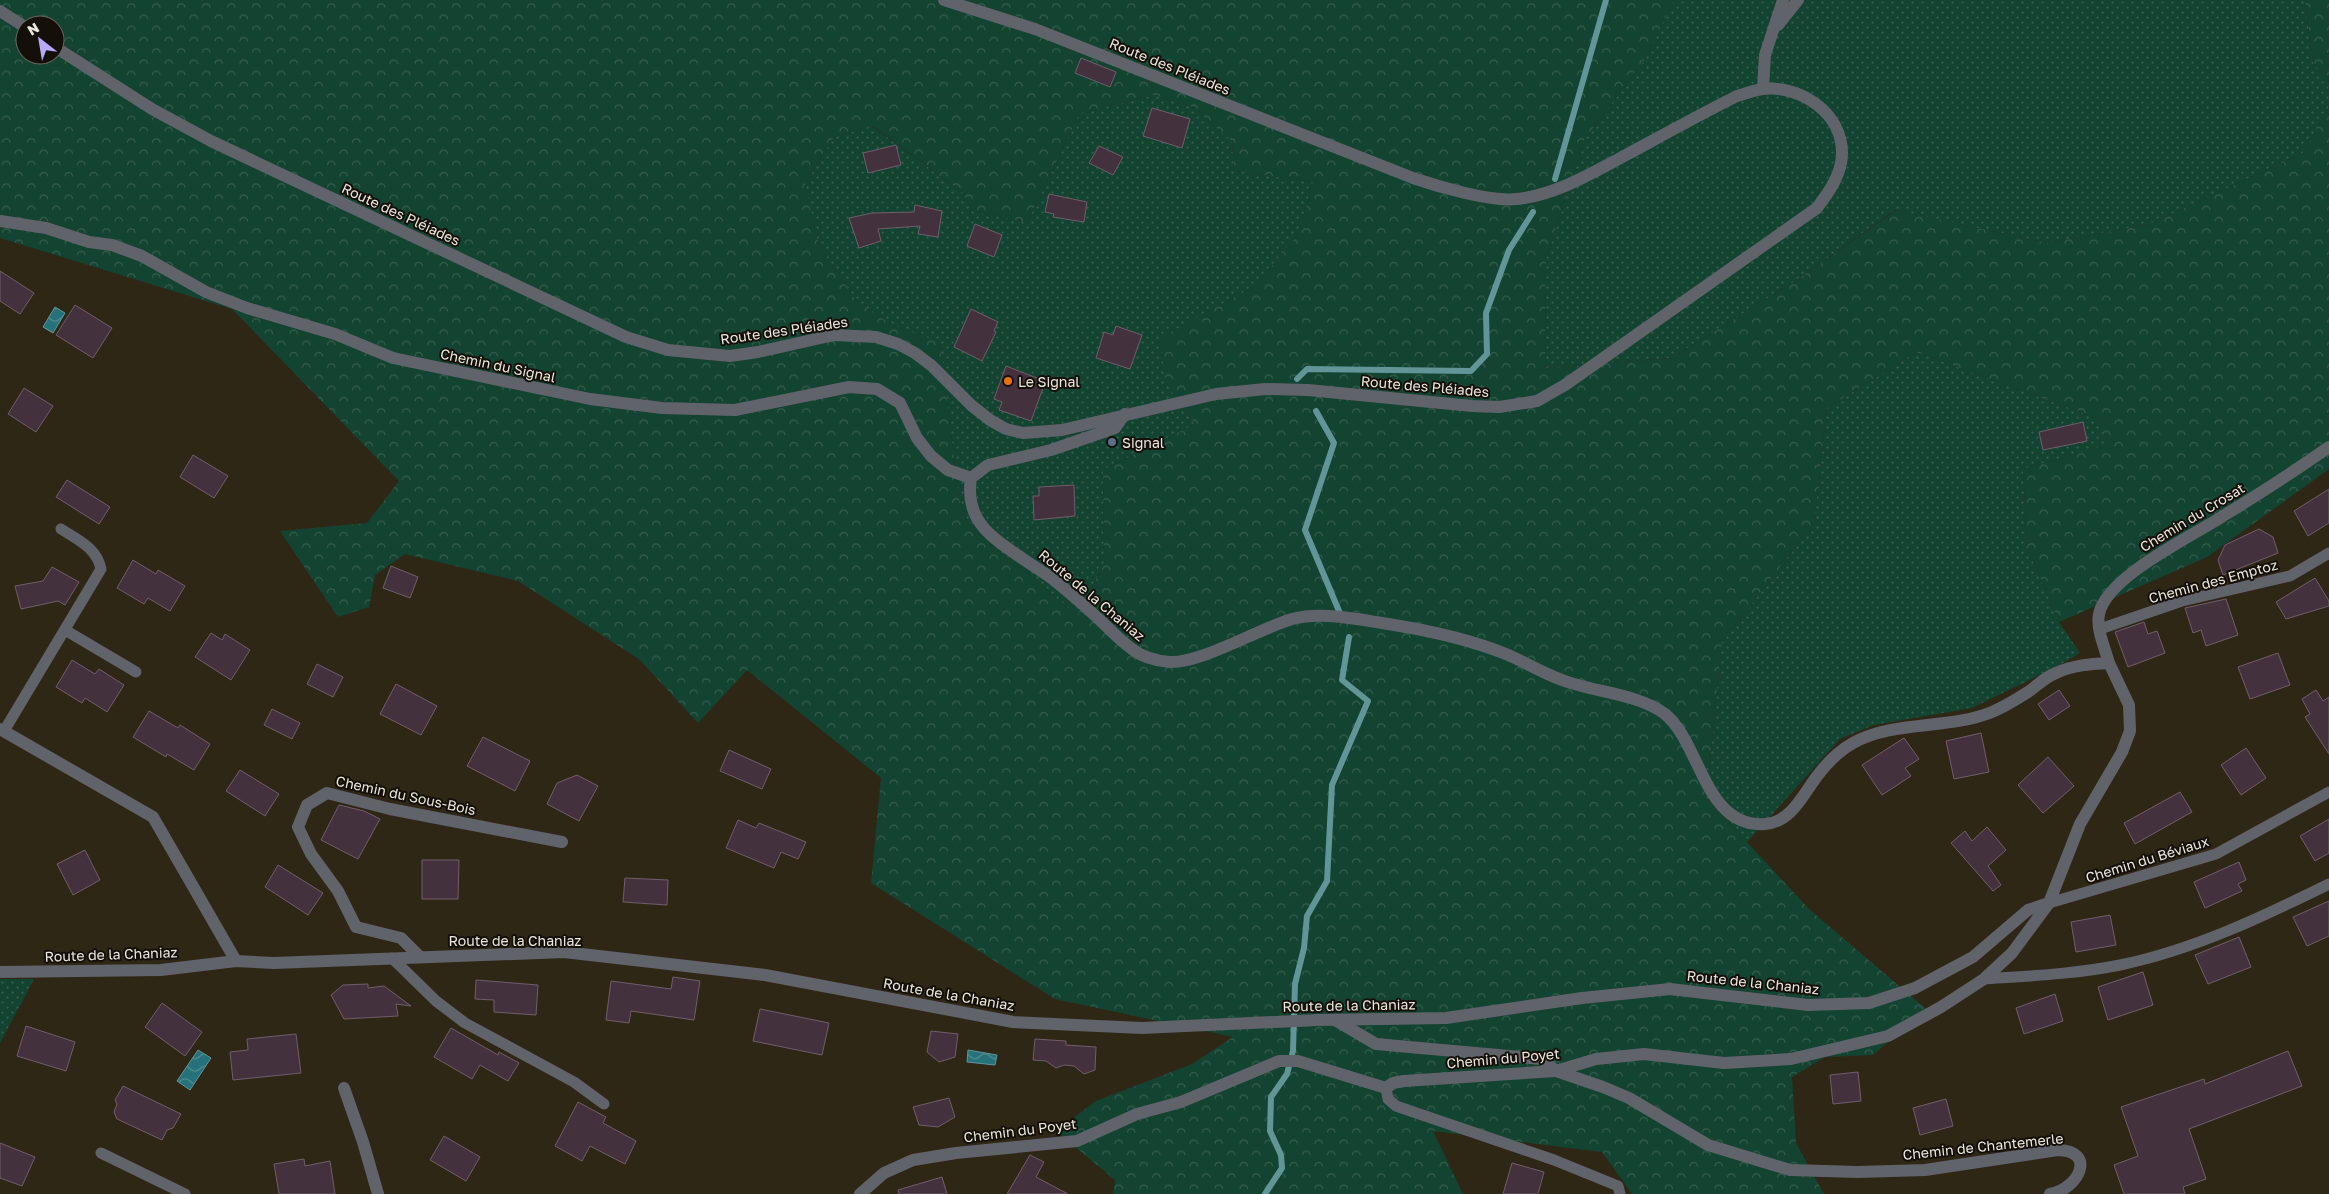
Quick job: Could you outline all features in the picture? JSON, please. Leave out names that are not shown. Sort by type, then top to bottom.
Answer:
[{"type":"street","name":"Route des Pléiades","points":[[65,53],[152,109],[211,141],[626,337],[668,350],[730,356],[758,352],[834,335],[876,337],[898,344],[915,353],[932,366],[971,405],[990,420],[1006,429],[1023,433],[1042,433],[1216,394],[1265,389],[1308,390],[1472,406],[1499,407],[1537,401],[1594,366],[1817,208],[1830,191],[1838,174],[1842,155],[1841,136],[1832,120],[1820,107],[1805,97],[1787,91],[1763,89],[1737,96],[1576,181],[1538,195],[1516,200],[1442,188],[1035,29],[944,0]]},
{"type":"street","points":[[1763,89],[1765,55],[1783,0]]},
{"type":"street","points":[[1772,32],[1798,0]]},
{"type":"street","points":[[0,11],[15,21]]},
{"type":"street","name":"Chemin du Signal","points":[[0,220],[46,228],[89,242],[112,245],[142,256],[206,292],[247,308],[335,334],[393,358],[590,399],[662,408],[735,410],[849,387],[877,389],[900,403],[917,438],[930,456],[948,470],[971,478]]},
{"type":"street","points":[[971,478],[988,465],[1052,450],[1115,428],[1126,414]]},
{"type":"street","name":"Chemin du Crosat","points":[[2109,663],[2100,629],[2099,614],[2110,595],[2155,555],[2205,528],[2329,447]]},
{"type":"street","name":"Route de la Chaniaz","points":[[971,478],[968,496],[975,514],[985,530],[1055,582],[1134,652],[1157,661],[1175,662],[1195,658],[1266,628],[1296,618],[1343,617],[1425,630],[1503,653],[1562,680],[1636,701],[1662,712],[1686,738],[1700,774],[1721,805],[1738,818],[1759,824],[1781,821],[1794,809],[1820,772],[1836,756],[1850,744],[1871,734],[1990,713],[2024,695],[2052,674],[2073,666],[2109,663]]},
{"type":"street","points":[[2049,903],[2080,824],[2122,752],[2130,731],[2129,705],[2109,663]]},
{"type":"street","points":[[2,730],[153,817],[236,961]]},
{"type":"street","name":"Chemin du Sous-Bois","points":[[419,956],[401,938],[356,927],[338,891],[311,854],[298,827],[307,805],[327,794],[562,842]]},
{"type":"street","name":"Route de la Chaniaz","points":[[0,972],[161,970],[236,961],[274,963],[564,952],[765,975],[1013,1022],[1142,1028],[1318,1020],[1446,1018],[1582,998],[1670,989],[1808,1005],[1869,1003],[1915,988],[1973,957],[2028,910],[2049,903]]},
{"type":"street","name":"Chemin du Poyet","points":[[860,1194],[884,1173],[913,1160],[956,1153],[1077,1141],[1137,1114],[1181,1102],[1279,1061],[1298,1061],[1386,1088],[1393,1083],[1404,1081],[1556,1071],[1596,1059],[1644,1054],[1724,1063],[1791,1059],[1888,1036],[1942,1007],[1984,979],[2012,953],[2049,903]]},
{"type":"street","points":[[1335,1020],[1376,1044],[1542,1059],[1556,1071]]},
{"type":"street","name":"Chemin de Chantemerle","points":[[1556,1071],[1629,1098],[1708,1145],[1790,1170],[1858,1172],[1925,1170],[2058,1150],[2070,1151],[2078,1158],[2081,1168],[2078,1175],[2075,1181],[2060,1192],[2050,1194]]},
{"type":"street","points":[[344,1088],[363,1142],[378,1194]]},
{"type":"lane","points":[[2,730],[102,569],[99,558],[90,548],[61,529]]},
{"type":"lane","name":"Chemin des Emptoz","points":[[2100,629],[2182,601],[2290,576],[2329,553]]},
{"type":"lane","points":[[65,630],[136,672]]},
{"type":"lane","name":"Chemin du Béviaux","points":[[2049,903],[2216,854],[2329,792]]},
{"type":"lane","points":[[1984,979],[2019,977],[2119,965],[2172,952],[2264,916],[2329,884]]},
{"type":"lane","points":[[392,958],[436,1001],[465,1023],[574,1082],[604,1104]]},
{"type":"lane","points":[[1386,1088],[1388,1099],[1396,1106],[1554,1160],[1618,1186],[1620,1194]]},
{"type":"lane","points":[[101,1153],[185,1194]]},
{"type":"green space","points":[[0,0],[1674,0],[1645,59],[1584,140],[1546,259],[1545,368],[1672,358],[1797,280],[1896,210],[2047,243],[2150,224],[2303,153],[2329,107],[2329,469],[2207,557],[2059,622],[2027,547],[2023,469],[2106,445],[2097,418],[1916,352],[1827,408],[1814,523],[1722,642],[1706,798],[1809,909],[1926,1009],[1873,1055],[1825,1057],[1792,1077],[1796,1143],[1824,1194],[1632,1194],[1602,1152],[1433,1131],[1463,1194],[1113,1194],[1115,1180],[1056,1131],[1096,1101],[1192,1064],[1233,1037],[1055,999],[871,883],[881,778],[747,670],[698,723],[639,659],[518,581],[405,554],[375,575],[369,607],[338,617],[280,531],[367,523],[399,481],[232,309],[0,238]],"holes":[[[1154,95],[1191,106],[1232,141],[1234,171],[1313,182],[1299,233],[1255,286],[1160,338],[1166,383],[1195,424],[1103,470],[1104,564],[1077,615],[968,525],[959,499],[940,342],[894,326],[858,303],[819,246],[805,184],[834,137],[873,126],[962,192],[973,211],[1027,222],[1080,113]]]},
{"type":"green space","points":[[1674,0],[2305,0],[2313,62],[2329,82],[2329,107],[2303,153],[2150,224],[2047,243],[1895,210],[1797,280],[1672,358],[1545,368],[1546,259],[1584,140],[1645,59]]},
{"type":"green space","points":[[2305,0],[2329,0],[2329,82],[2313,62]]},
{"type":"green space","points":[[1154,95],[1191,106],[1232,141],[1234,171],[1313,182],[1299,233],[1255,286],[1161,338],[1166,383],[1195,424],[1103,470],[1104,564],[1077,615],[968,525],[959,499],[940,343],[894,326],[858,303],[819,246],[805,184],[834,137],[872,126],[962,192],[973,211],[1027,222],[1080,113]]},
{"type":"green space","points":[[1916,352],[2097,418],[2107,445],[2023,469],[2027,547],[2059,622],[2080,653],[2058,666],[1972,708],[1874,725],[1840,739],[1747,842],[1706,798],[1722,642],[1814,523],[1827,408]]},
{"type":"green space","points":[[0,979],[34,979],[0,1043]]},
{"type":"water","points":[[55,307],[65,313],[53,333],[43,327]]},
{"type":"water","points":[[198,1050],[211,1058],[190,1090],[177,1081]]},
{"type":"water","points":[[968,1050],[997,1055],[995,1065],[967,1062]]},
{"type":"building","points":[[1081,58],[1116,72],[1110,87],[1075,73]]},
{"type":"building","points":[[1152,108],[1190,119],[1182,148],[1143,136]]},
{"type":"building","points":[[896,145],[901,165],[868,173],[863,153]]},
{"type":"building","points":[[1099,146],[1123,157],[1113,175],[1089,163]]},
{"type":"building","points":[[1049,194],[1087,202],[1084,222],[1053,217],[1054,214],[1045,212]]},
{"type":"building","points":[[915,205],[942,211],[938,237],[918,234],[920,226],[878,229],[881,241],[859,248],[849,218],[872,213],[914,212]]},
{"type":"building","points":[[975,224],[1002,235],[994,257],[967,246]]},
{"type":"building","points":[[0,271],[34,293],[20,314],[0,301]]},
{"type":"building","points":[[75,305],[112,328],[93,358],[56,335]]},
{"type":"building","points":[[971,309],[998,322],[994,331],[996,332],[982,361],[954,347]]},
{"type":"building","points":[[1116,326],[1142,335],[1130,369],[1096,358],[1104,332],[1113,335]]},
{"type":"building","points":[[1006,366],[1042,380],[1040,387],[1043,388],[1031,421],[999,410],[1002,402],[994,399]]},
{"type":"building","points":[[24,388],[53,406],[36,432],[8,414]]},
{"type":"building","points":[[2083,422],[2087,441],[2043,450],[2039,432]]},
{"type":"building","points":[[193,455],[228,476],[214,498],[180,477]]},
{"type":"building","points":[[67,480],[110,507],[99,524],[56,497]]},
{"type":"building","points":[[1074,485],[1075,516],[1034,520],[1033,496],[1039,496],[1039,487]]},
{"type":"building","points":[[2329,489],[2329,523],[2308,536],[2294,511]]},
{"type":"building","points":[[2259,529],[2273,537],[2278,553],[2223,575],[2218,560],[2225,545]]},
{"type":"building","points":[[133,560],[156,574],[158,570],[185,586],[170,611],[148,598],[144,604],[117,588]]},
{"type":"building","points":[[391,566],[418,577],[410,598],[383,588]]},
{"type":"building","points":[[52,567],[79,582],[65,605],[58,601],[21,609],[15,586],[43,581]]},
{"type":"building","points":[[2315,578],[2329,601],[2329,606],[2286,619],[2276,602]]},
{"type":"building","points":[[2226,599],[2238,635],[2206,646],[2201,630],[2193,633],[2185,608]]},
{"type":"building","points":[[2144,622],[2148,634],[2157,631],[2165,653],[2128,667],[2115,632]]},
{"type":"building","points":[[211,633],[222,640],[225,634],[250,650],[231,680],[195,657]]},
{"type":"building","points":[[2278,653],[2290,685],[2250,699],[2238,667]]},
{"type":"building","points":[[72,660],[95,674],[99,669],[124,685],[107,712],[85,698],[82,703],[56,687]]},
{"type":"building","points":[[317,664],[343,677],[333,697],[307,684]]},
{"type":"building","points":[[396,684],[437,706],[421,735],[380,714]]},
{"type":"building","points":[[2059,690],[2070,706],[2049,720],[2038,704]]},
{"type":"building","points":[[2316,690],[2323,701],[2329,697],[2329,754],[2305,717],[2310,714],[2302,699]]},
{"type":"building","points":[[272,709],[300,723],[292,739],[264,725]]},
{"type":"building","points":[[149,711],[178,728],[180,725],[210,744],[194,770],[167,754],[166,757],[133,737]]},
{"type":"building","points":[[1981,733],[1989,772],[1954,779],[1946,741]]},
{"type":"building","points":[[483,737],[530,761],[515,791],[467,766]]},
{"type":"building","points":[[1904,738],[1919,759],[1905,768],[1911,776],[1882,795],[1862,765]]},
{"type":"building","points":[[2246,748],[2266,778],[2241,795],[2221,765]]},
{"type":"building","points":[[729,750],[771,769],[762,789],[720,771]]},
{"type":"building","points":[[2048,757],[2074,786],[2043,813],[2018,785]]},
{"type":"building","points":[[240,770],[279,794],[265,816],[226,791]]},
{"type":"building","points":[[577,775],[598,786],[579,821],[547,804],[557,783]]},
{"type":"building","points":[[2180,792],[2192,812],[2135,844],[2124,823]]},
{"type":"building","points":[[339,805],[364,811],[380,819],[358,859],[321,840]]},
{"type":"building","points":[[2329,819],[2329,853],[2315,861],[2300,836]]},
{"type":"building","points":[[738,820],[756,828],[759,823],[806,842],[798,859],[781,852],[774,868],[726,848]]},
{"type":"building","points":[[1987,827],[2006,850],[1988,866],[2001,885],[1993,891],[1951,843],[1965,831],[1972,841]]},
{"type":"building","points":[[85,850],[100,880],[73,895],[57,864]]},
{"type":"building","points":[[422,860],[459,860],[458,899],[422,899]]},
{"type":"building","points":[[2239,862],[2246,880],[2238,884],[2242,891],[2205,908],[2194,882]]},
{"type":"building","points":[[278,865],[323,893],[308,915],[265,887]]},
{"type":"building","points":[[625,878],[668,880],[667,905],[623,902]]},
{"type":"building","points":[[2329,901],[2329,936],[2307,946],[2293,917]]},
{"type":"building","points":[[2110,915],[2116,945],[2076,952],[2071,922]]},
{"type":"building","points":[[2239,937],[2251,967],[2208,984],[2195,955]]},
{"type":"building","points":[[2143,972],[2153,1005],[2108,1020],[2098,987]]},
{"type":"building","points":[[673,977],[700,981],[694,1020],[631,1011],[629,1023],[606,1020],[611,981],[671,989]]},
{"type":"building","points":[[476,980],[538,985],[536,1015],[494,1012],[494,1000],[475,999]]},
{"type":"building","points":[[368,984],[368,988],[384,986],[411,1006],[396,1004],[398,1016],[344,1019],[331,995],[343,985]]},
{"type":"building","points":[[2055,994],[2063,1021],[2024,1034],[2016,1008]]},
{"type":"building","points":[[162,1003],[202,1032],[185,1056],[145,1027]]},
{"type":"building","points":[[760,1009],[829,1023],[822,1055],[753,1041]]},
{"type":"building","points":[[26,1026],[75,1042],[66,1071],[17,1056]]},
{"type":"building","points":[[451,1028],[498,1055],[499,1052],[519,1063],[508,1081],[480,1065],[472,1079],[434,1057]]},
{"type":"building","points":[[931,1031],[958,1034],[955,1057],[939,1062],[927,1052]]},
{"type":"building","points":[[296,1034],[301,1073],[233,1080],[230,1052],[248,1050],[247,1039]]},
{"type":"building","points":[[1035,1039],[1066,1041],[1066,1045],[1096,1047],[1095,1070],[1084,1074],[1074,1066],[1064,1065],[1056,1068],[1046,1061],[1033,1060]]},
{"type":"building","points":[[2288,1051],[2302,1086],[2189,1129],[2206,1179],[2183,1187],[2185,1194],[2124,1194],[2114,1165],[2138,1156],[2121,1107],[2204,1079],[2205,1084]]},
{"type":"building","points":[[1858,1072],[1861,1101],[1833,1104],[1830,1075]]},
{"type":"building","points":[[123,1086],[181,1114],[173,1128],[167,1130],[162,1140],[117,1119],[114,1112],[117,1104],[115,1100]]},
{"type":"building","points":[[949,1098],[955,1117],[938,1127],[919,1125],[913,1107]]},
{"type":"building","points":[[1946,1099],[1953,1126],[1920,1135],[1913,1108]]},
{"type":"building","points":[[578,1102],[606,1117],[603,1123],[636,1141],[625,1164],[590,1146],[582,1161],[555,1146]]},
{"type":"building","points":[[444,1136],[480,1157],[466,1181],[430,1160]]},
{"type":"building","points":[[0,1143],[35,1157],[22,1186],[0,1178]]},
{"type":"building","points":[[1030,1155],[1044,1162],[1036,1177],[1068,1194],[1007,1194]]},
{"type":"building","points":[[304,1159],[305,1166],[330,1161],[335,1194],[279,1194],[274,1164]]},
{"type":"building","points":[[1512,1163],[1544,1172],[1538,1194],[1503,1194]]},
{"type":"building","points":[[942,1177],[947,1194],[899,1194],[898,1190]]},
{"type":"waterway","points":[[1555,179],[1606,0]]},
{"type":"waterway","points":[[1297,379],[1307,369],[1471,371],[1487,354],[1486,313],[1509,250],[1533,212]]},
{"type":"waterway","points":[[1316,411],[1334,443],[1305,530],[1339,611]]},
{"type":"waterway","points":[[1265,1194],[1282,1168],[1281,1155],[1270,1131],[1271,1097],[1287,1074],[1293,1051],[1295,984],[1304,948],[1307,916],[1327,881],[1332,785],[1368,701],[1342,680],[1349,637]]},
{"type":"place","name":"Le Signal","points":[[1008,381]]},
{"type":"place","name":"Signal","points":[[1112,442]]}]
